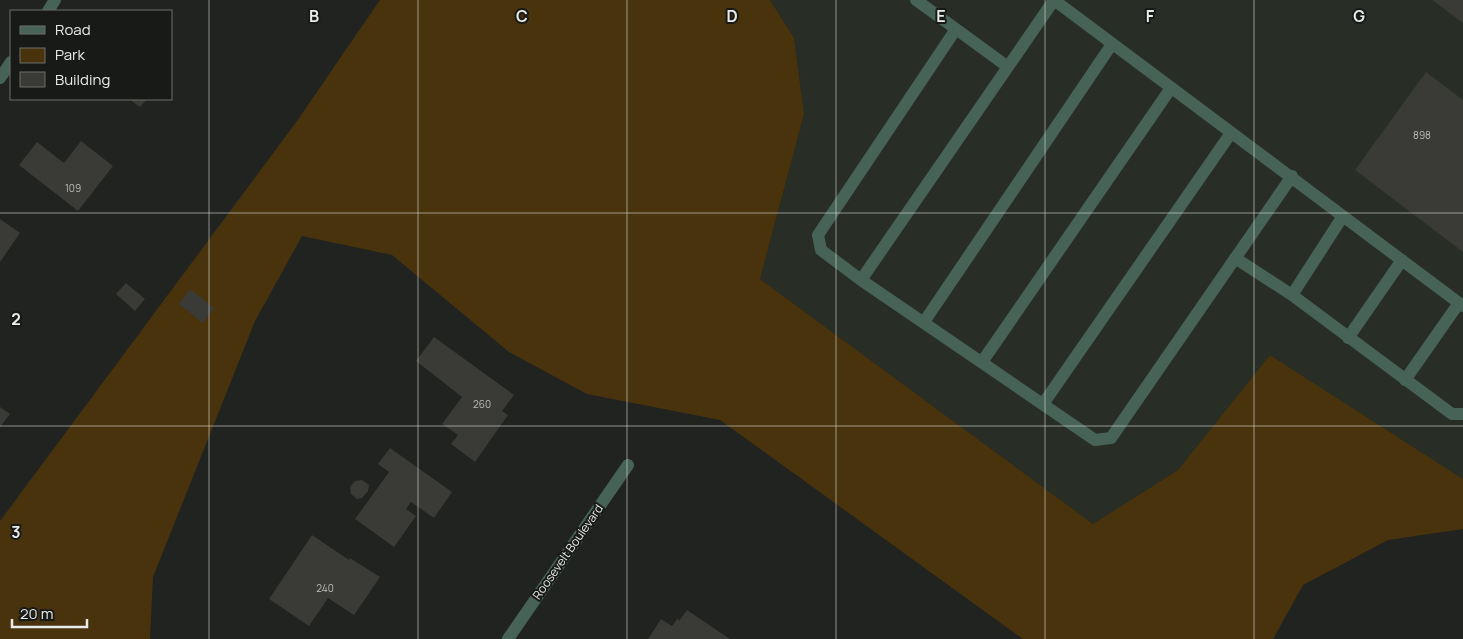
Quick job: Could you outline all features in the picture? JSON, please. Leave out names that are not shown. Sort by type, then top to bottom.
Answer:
[{"type":"street","points":[[916,0],[1008,67]]},
{"type":"street","points":[[861,280],[1054,0],[1461,304],[1405,380]]},
{"type":"street","points":[[956,29],[818,235],[821,250],[861,280],[1096,440],[1111,438],[1292,176]]},
{"type":"street","points":[[924,322],[1112,44]]},
{"type":"street","points":[[0,78],[10,63]]},
{"type":"street","points":[[982,362],[1172,88]]},
{"type":"street","points":[[1043,404],[1231,133]]},
{"type":"street","points":[[1292,296],[1343,216]]},
{"type":"street","points":[[1235,258],[1292,296],[1452,414],[1463,414]]},
{"type":"street","points":[[1348,338],[1402,260]]},
{"type":"street","name":"Roosevelt Boulevard","points":[[508,639],[628,465]]},
{"type":"shaded area","points":[[770,0],[1463,0],[1463,479],[1270,355],[1178,470],[1093,524],[760,279],[804,114],[794,38]]},
{"type":"green space","points":[[380,0],[770,0],[794,38],[804,114],[760,279],[1093,524],[1178,470],[1270,355],[1463,479],[1463,529],[1388,540],[1303,585],[1273,639],[1023,639],[720,420],[587,394],[509,352],[392,255],[302,236],[255,321],[153,577],[150,639],[0,639],[0,521],[297,121]]},
{"type":"building","points":[[1432,0],[1463,0],[1463,23]]},
{"type":"building","points":[[1426,72],[1463,100],[1463,252],[1355,170]]},
{"type":"building","points":[[130,100],[146,100],[140,107]]},
{"type":"building","points":[[81,141],[113,166],[78,211],[19,165],[37,142],[64,163]]},
{"type":"building","points":[[0,219],[20,233],[0,262]]},
{"type":"building","points":[[126,283],[145,299],[135,311],[116,294]]},
{"type":"building","points":[[190,289],[214,308],[203,323],[179,304]]},
{"type":"building","points":[[434,337],[514,395],[502,411],[508,415],[475,462],[451,444],[458,435],[442,424],[462,397],[416,361]]},
{"type":"building","points":[[0,407],[10,414],[0,427]]},
{"type":"building","points":[[390,448],[452,492],[434,518],[411,502],[406,509],[416,516],[394,547],[355,519],[389,472],[378,464]]},
{"type":"building","points":[[362,480],[369,485],[368,491],[362,498],[357,499],[351,494],[350,487],[355,481]]},
{"type":"building","points":[[312,535],[349,560],[350,558],[380,577],[354,615],[328,598],[309,626],[269,599]]},
{"type":"building","points":[[687,610],[730,639],[648,639],[661,619],[672,626],[678,618],[679,621]]}]
